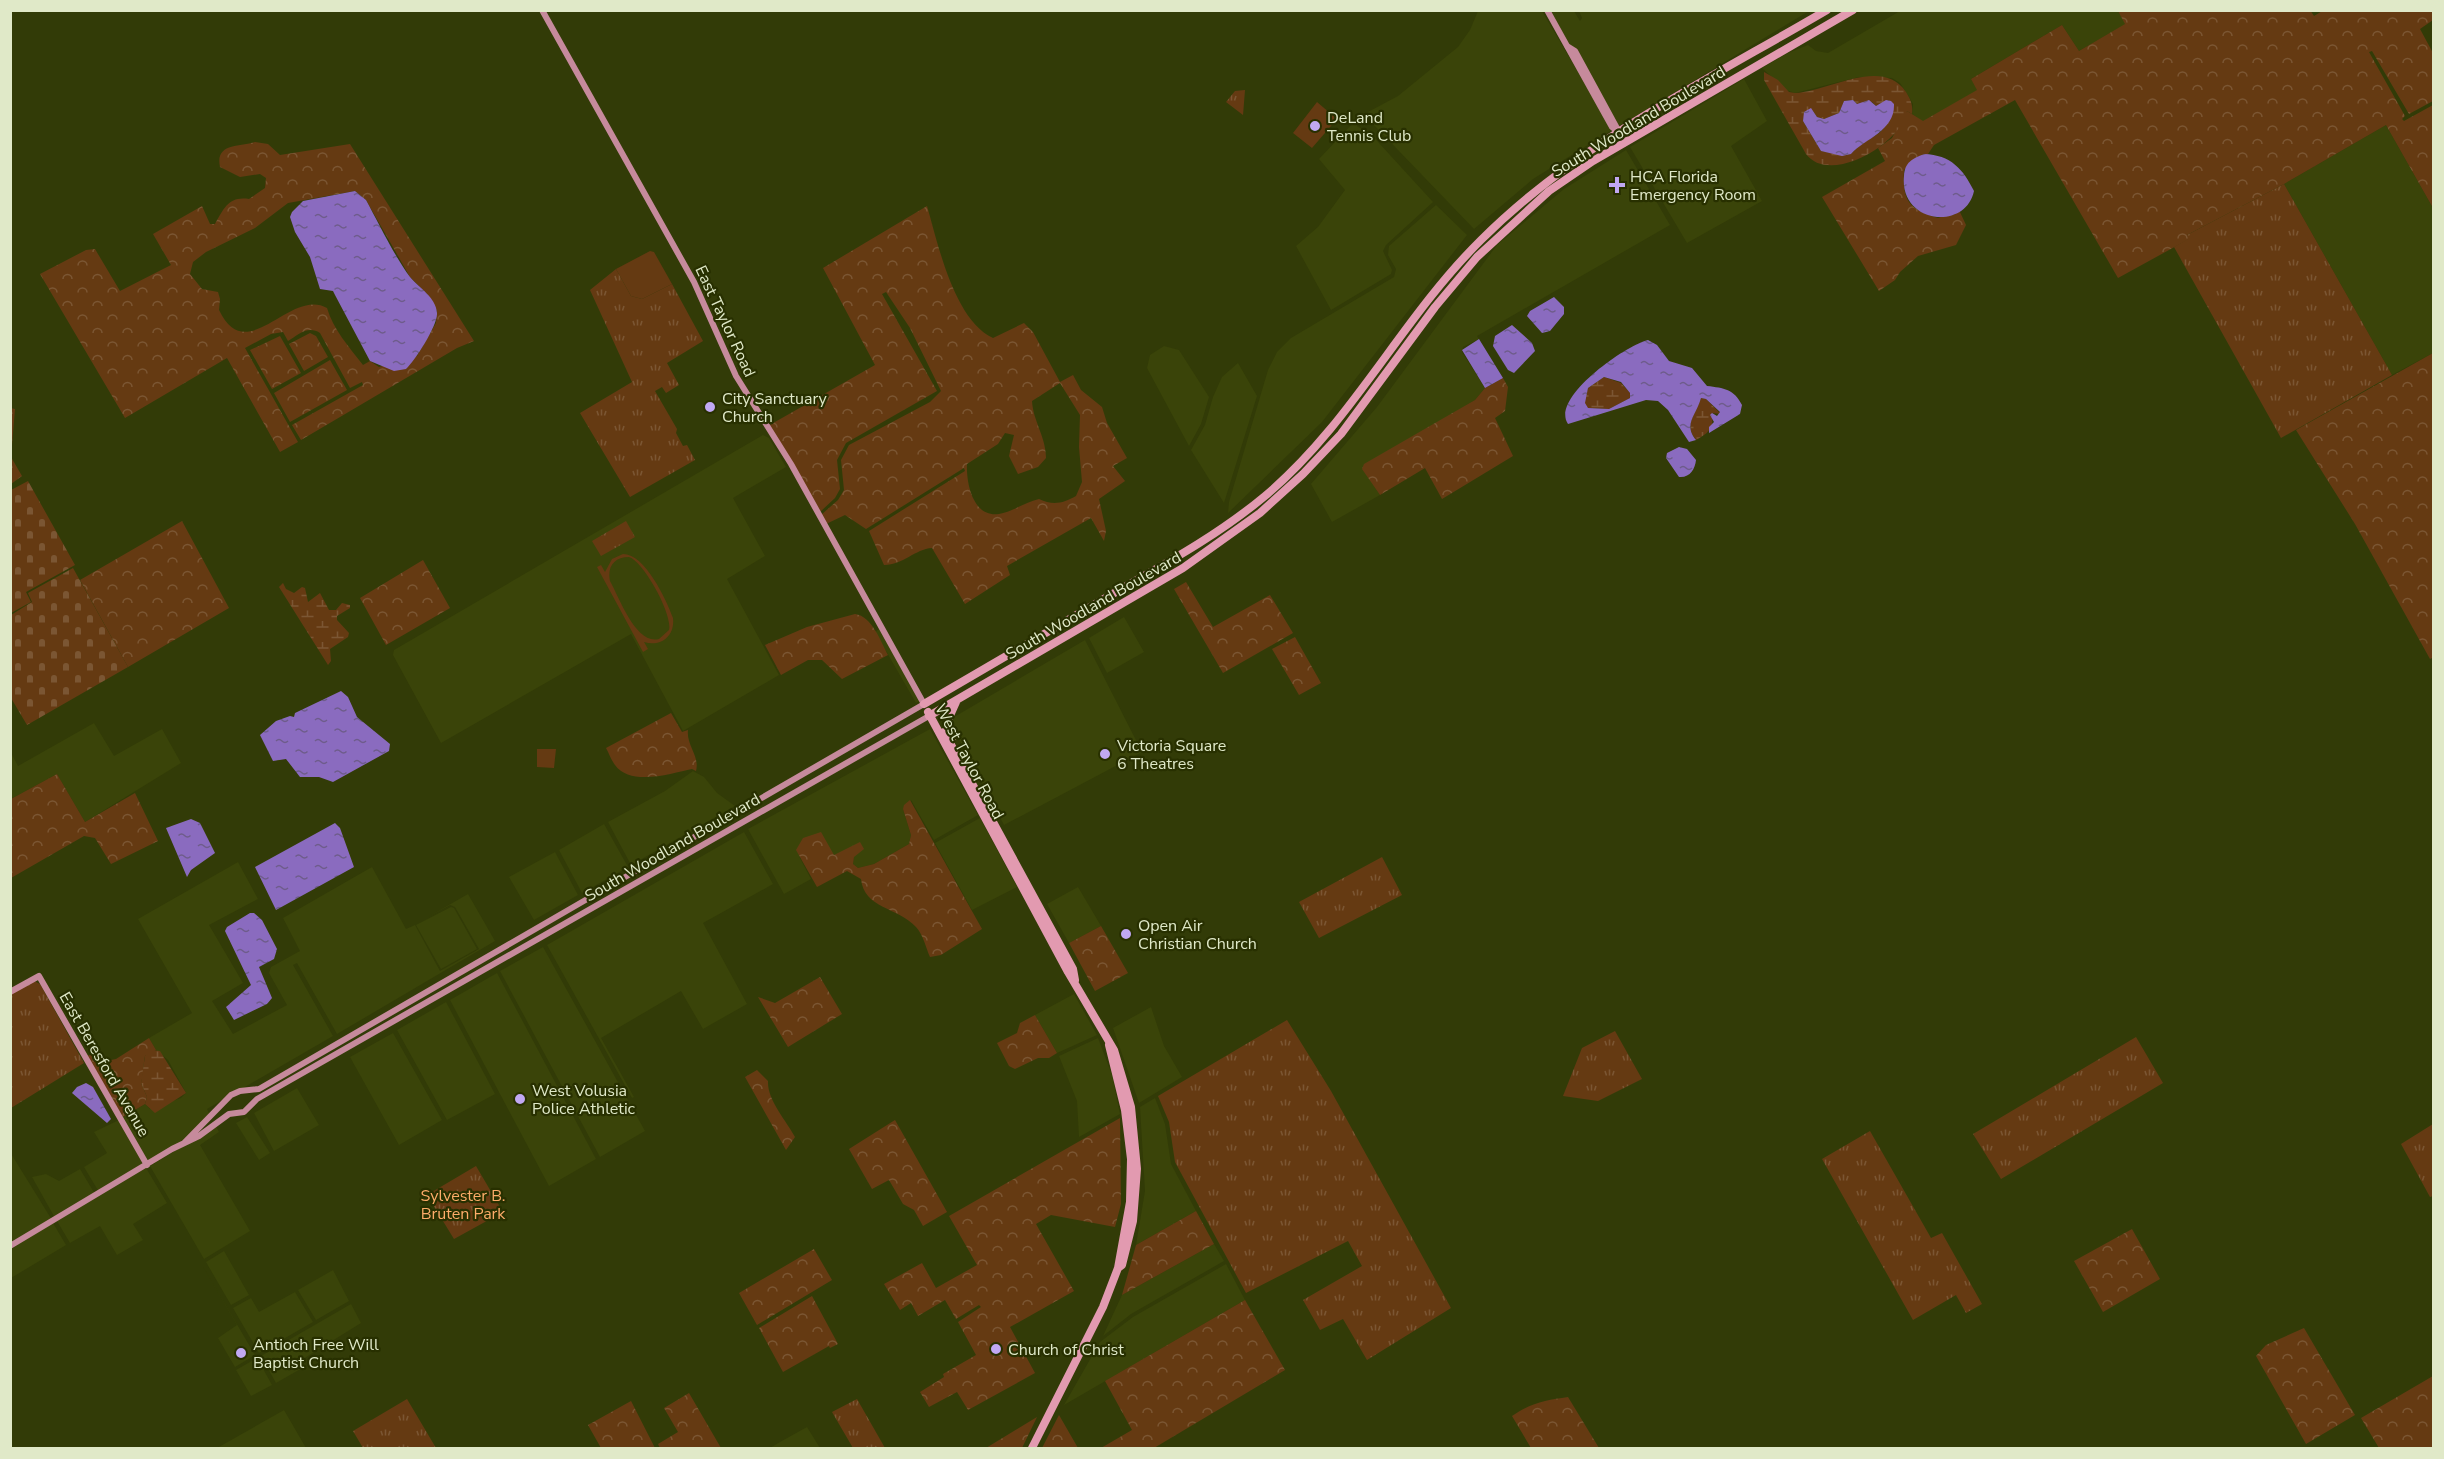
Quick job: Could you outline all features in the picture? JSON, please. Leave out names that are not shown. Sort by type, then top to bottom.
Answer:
[{"type":"highway","name":"South Woodland Boulevard","points":[[924,704],[1231,523],[1308,454],[1354,401],[1439,286],[1481,239],[1512,210],[1560,171],[1618,132],[1827,10]]},
{"type":"highway","name":"South Woodland Boulevard","points":[[931,714],[1184,567],[1225,540],[1289,487],[1351,421],[1435,307],[1477,257],[1549,191],[1625,143],[1853,10]]},
{"type":"highway","points":[[1729,82],[1737,71],[1739,61]]},
{"type":"highway","points":[[1493,242],[1497,228],[1512,210]]},
{"type":"highway","points":[[1477,257],[1481,239]]},
{"type":"highway","points":[[1303,474],[1308,454]]},
{"type":"highway","points":[[1289,487],[1297,473],[1296,466]]},
{"type":"highway","points":[[1225,540],[1231,523]]},
{"type":"highway","points":[[1081,627],[1082,617],[1088,608]]},
{"type":"highway","points":[[1064,637],[1073,626],[1075,616]]},
{"type":"highway","points":[[960,759],[947,722],[954,705],[962,696]]},
{"type":"highway","name":"West Taylor Road","points":[[924,704],[960,759],[1068,972],[1076,981]]},
{"type":"highway","name":"West Taylor Road","points":[[931,714],[966,783],[973,788],[986,814],[1010,850],[1073,969],[1076,981],[1109,1045]]},
{"type":"highway","points":[[1032,1449],[1103,1307],[1118,1268],[1129,1209],[1131,1159],[1126,1117],[1109,1045]]},
{"type":"highway","points":[[1109,1045],[1114,1050],[1131,1107],[1137,1169],[1133,1221],[1122,1265],[1118,1268]]},
{"type":"highway","points":[[1126,1117],[1130,1119],[1137,1169]]},
{"type":"highway","points":[[1125,1255],[1123,1252],[1130,1216],[1129,1209]]},
{"type":"main road","name":"East Taylor Road","points":[[542,10],[694,282],[733,370],[786,455],[924,704]]},
{"type":"main road","points":[[1547,10],[1612,128],[1618,132],[1625,143]]},
{"type":"main road","name":"South Woodland Boulevard","points":[[184,1143],[231,1095],[259,1089],[924,704]]},
{"type":"main road","name":"South Woodland Boulevard","points":[[10,1246],[199,1136],[229,1114],[244,1112],[251,1104],[931,714]]},
{"type":"main road","points":[[583,914],[586,900],[597,904],[602,890]]},
{"type":"main road","name":"East Beresford Avenue","points":[[10,993],[39,976],[147,1165]]},
{"type":"main road","points":[[246,1091],[251,1096],[251,1104]]},
{"type":"main road","points":[[226,1100],[225,1108],[229,1114]]},
{"type":"shaded area","points":[[1478,11],[1542,11],[1612,130],[1533,179],[1474,229],[1373,124],[1368,112],[1398,96],[1458,47],[1470,30]]},
{"type":"shaded area","points":[[1550,11],[1574,11],[1580,21],[1582,18],[1579,11],[1809,11],[1619,126],[1577,50],[1569,44]]},
{"type":"shaded area","points":[[1900,11],[2118,11],[2126,24],[2079,51],[2062,25],[1971,79],[1978,90],[1923,122],[1912,114],[1913,104],[1900,83],[1892,78],[1859,77],[1795,93],[1786,90],[1762,68],[1808,45],[1816,51],[1828,53]]},
{"type":"shaded area","points":[[1744,79],[1767,121],[1731,146],[1762,201],[1687,243],[1630,147]]},
{"type":"shaded area","points":[[1354,122],[1358,127],[1368,131],[1433,202],[1386,245],[1383,251],[1392,270],[1391,274],[1331,310],[1296,246],[1318,227],[1345,190],[1319,159]]},
{"type":"shaded area","points":[[2386,125],[2433,208],[2433,353],[2392,375],[2284,184]]},
{"type":"shaded area","points":[[1626,150],[1670,225],[1477,336],[1479,339],[1463,347],[1462,352],[1485,388],[1475,400],[1363,469],[1380,495],[1332,522],[1311,484],[1377,407],[1497,245],[1564,189]]},
{"type":"shaded area","points":[[1436,205],[1467,235],[1322,422],[1228,513],[1229,502],[1268,370],[1277,352],[1291,338],[1394,277],[1396,269],[1388,255],[1389,246]]},
{"type":"shaded area","points":[[1164,346],[1179,350],[1209,397],[1201,424],[1189,446],[1147,368],[1150,355]]},
{"type":"shaded area","points":[[1238,363],[1257,396],[1224,503],[1191,450],[1205,425],[1213,397],[1222,377]]},
{"type":"shaded area","points":[[763,435],[769,438],[786,467],[733,498],[765,556],[727,579],[779,675],[683,731],[631,634],[441,743],[393,655],[394,650]]},
{"type":"shaded area","points":[[1124,617],[1144,652],[1107,673],[1089,638]]},
{"type":"shaded area","points":[[879,629],[920,701],[916,703],[875,632]]},
{"type":"shaded area","points":[[1085,640],[1142,752],[1004,825],[949,720]]},
{"type":"shaded area","points":[[94,723],[114,756],[162,729],[181,763],[85,822],[57,774],[11,799],[10,751],[18,766]]},
{"type":"shaded area","points":[[930,729],[978,815],[934,840],[911,800],[903,809],[911,835],[909,844],[874,864],[858,868],[853,864],[854,857],[799,856],[811,879],[784,894],[748,829]]},
{"type":"shaded area","points":[[693,771],[704,777],[717,793],[735,806],[631,865],[608,822],[665,791]]},
{"type":"shaded area","points":[[980,818],[1017,887],[972,910],[935,843]]},
{"type":"shaded area","points":[[604,824],[628,867],[582,893],[559,850]]},
{"type":"shaded area","points":[[744,832],[773,884],[703,923],[747,1004],[703,1029],[681,991],[601,1038],[634,1097],[632,1098],[547,945]]},
{"type":"shaded area","points":[[555,852],[578,895],[534,920],[509,877]]},
{"type":"shaded area","points":[[238,862],[258,899],[209,925],[243,983],[212,1001],[233,1034],[287,1005],[269,973],[271,967],[300,951],[283,918],[372,867],[406,929],[415,925],[440,971],[479,949],[455,907],[450,905],[428,917],[468,894],[495,941],[337,1034],[297,963],[293,965],[333,1036],[207,1109],[210,1115],[183,1141],[148,1162],[123,1117],[145,1104],[150,1109],[181,1098],[186,1093],[168,1060],[156,1050],[149,1038],[192,1013],[138,919]]},
{"type":"shaded area","points":[[1078,887],[1101,926],[1069,943],[1047,904]]},
{"type":"shaded area","points":[[451,907],[454,908],[477,949],[441,969],[416,925]]},
{"type":"shaded area","points":[[543,947],[645,1131],[600,1157],[500,971]]},
{"type":"shaded area","points":[[497,973],[596,1159],[549,1186],[450,1000]]},
{"type":"shaded area","points":[[1074,994],[1097,1035],[1057,1053],[1035,1015]]},
{"type":"shaded area","points":[[446,1002],[495,1094],[447,1120],[397,1030]]},
{"type":"shaded area","points":[[1151,1007],[1164,1046],[1182,1077],[1139,1103],[1113,1028]]},
{"type":"shaded area","points":[[393,1033],[442,1120],[399,1145],[350,1057]]},
{"type":"shaded area","points":[[1098,1038],[1112,1075],[1120,1114],[1079,1137],[1077,1101],[1059,1056]]},
{"type":"shaded area","points":[[297,1088],[319,1125],[274,1151],[254,1113]]},
{"type":"shaded area","points":[[1155,1098],[1165,1124],[1171,1164],[1196,1211],[1136,1245],[1145,1191],[1140,1107]]},
{"type":"shaded area","points":[[247,1117],[270,1153],[259,1160],[236,1123]]},
{"type":"shaded area","points":[[119,1120],[145,1165],[99,1192],[84,1167],[107,1153],[94,1132]]},
{"type":"shaded area","points":[[216,1126],[219,1132],[200,1145],[250,1231],[204,1259],[150,1166]]},
{"type":"shaded area","points":[[10,1152],[52,1220],[10,1244]]},
{"type":"shaded area","points":[[146,1168],[167,1203],[133,1224],[143,1240],[117,1255],[100,1226],[70,1243],[57,1221]]},
{"type":"shaded area","points":[[80,1169],[95,1194],[55,1218],[32,1177],[46,1174],[59,1181]]},
{"type":"shaded area","points":[[53,1223],[66,1245],[11,1278],[11,1249]]},
{"type":"shaded area","points":[[1214,1244],[1224,1261],[1131,1314],[1103,1336],[1122,1295]]},
{"type":"shaded area","points":[[224,1251],[249,1295],[231,1305],[206,1262]]},
{"type":"shaded area","points":[[1226,1264],[1245,1300],[1064,1405],[1100,1342],[1133,1317]]},
{"type":"shaded area","points":[[202,1265],[255,1355],[235,1367],[218,1338],[237,1325]]},
{"type":"shaded area","points":[[333,1270],[349,1301],[316,1320],[298,1290]]},
{"type":"shaded area","points":[[295,1292],[313,1322],[259,1353],[233,1308],[251,1298],[259,1312]]},
{"type":"shaded area","points":[[351,1304],[361,1323],[303,1359],[304,1367],[276,1383],[261,1356]]},
{"type":"shaded area","points":[[257,1358],[272,1385],[251,1396],[236,1370]]},
{"type":"shaded area","points":[[284,1410],[306,1448],[217,1448]]},
{"type":"shaded area","points":[[807,1427],[820,1448],[770,1448],[780,1442]]},
{"type":"green space","points":[[2310,10],[2314,16],[2324,10],[2433,11],[2433,20],[2420,29],[2433,53],[2433,101],[2409,114],[2372,51],[2369,52],[2405,116],[2402,119],[2404,121],[2433,105],[2433,208],[2386,125],[2284,184],[2187,235],[2189,239],[2118,278],[2015,100],[1934,145],[1928,154],[1904,170],[1904,189],[1909,202],[1914,207],[1938,218],[1959,210],[1966,225],[1956,245],[1918,256],[1900,272],[1895,280],[1879,291],[1822,197],[1885,161],[1878,148],[1892,138],[1907,111],[1923,121],[1977,90],[1971,79],[2062,25],[2079,51],[2125,24],[2118,11]]},
{"type":"green space","points":[[1764,72],[1778,80],[1789,92],[1795,93],[1869,76],[1883,77],[1896,82],[1906,92],[1911,103],[1912,114],[1907,111],[1902,123],[1892,136],[1864,156],[1847,163],[1831,165],[1817,163],[1806,154],[1764,80]],"holes":[[[1853,100],[1857,104],[1872,102],[1876,106],[1889,100],[1883,129],[1851,154],[1842,155],[1821,151],[1803,121],[1805,112],[1813,111],[1817,117],[1824,119],[1839,113],[1844,101]]]},
{"type":"green space","points":[[1245,90],[1243,115],[1226,102],[1235,91]]},
{"type":"green space","name":"DeLand Tennis Club","points":[[1317,102],[1337,119],[1312,148],[1293,133]]},
{"type":"green space","points":[[255,142],[268,144],[280,155],[350,144],[474,341],[457,348],[301,440],[292,425],[363,385],[362,382],[350,388],[320,333],[316,331],[307,330],[288,341],[283,332],[271,334],[245,348],[298,442],[280,452],[227,358],[125,418],[40,274],[86,250],[95,249],[120,291],[171,265],[153,234],[202,206],[210,224],[215,224],[224,208],[232,201],[249,199],[265,188],[266,178],[260,174],[240,177],[220,167],[219,159],[225,150]],"holes":[[[355,191],[366,200],[410,277],[428,295],[437,311],[436,323],[417,356],[379,367],[370,361],[363,365],[337,331],[327,308],[313,304],[298,308],[256,330],[242,332],[230,326],[219,310],[218,292],[202,289],[190,274],[193,262],[206,252],[255,228],[288,203]]]},
{"type":"green space","points":[[2284,184],[2392,375],[2281,438],[2174,247],[2188,239],[2187,235]]},
{"type":"green space","points":[[927,206],[950,280],[968,315],[979,329],[993,338],[1024,323],[1033,332],[1060,382],[1073,375],[1081,390],[1102,407],[1107,423],[1127,458],[1113,466],[1125,481],[1099,499],[1106,531],[1104,541],[1091,518],[1007,566],[1010,575],[965,604],[932,548],[884,565],[869,531],[965,471],[964,468],[866,529],[845,515],[826,524],[821,515],[838,500],[844,490],[841,460],[849,445],[930,402],[941,391],[910,328],[886,292],[882,294],[937,391],[846,443],[837,460],[840,489],[835,498],[820,512],[768,426],[875,365],[823,268]],"holes":[[[1060,383],[1080,415],[1079,447],[1082,482],[1076,496],[1058,503],[1039,499],[999,514],[990,514],[977,505],[970,489],[967,464],[998,444],[1005,433],[1014,435],[1009,456],[1018,474],[1038,467],[1046,458],[1032,401]]]},
{"type":"green space","points":[[650,251],[654,252],[672,284],[642,299],[631,296],[616,269]]},
{"type":"green space","points":[[616,269],[631,296],[642,299],[672,284],[703,341],[667,363],[679,385],[666,393],[662,387],[655,391],[677,429],[676,433],[683,446],[687,445],[695,460],[630,497],[580,413],[632,382],[590,290]]},
{"type":"green space","points":[[310,333],[316,336],[328,357],[304,371],[289,344]]},
{"type":"green space","points":[[280,336],[301,373],[272,389],[250,350]]},
{"type":"green space","points":[[2433,353],[2434,657],[2430,659],[2355,524],[2296,430]]},
{"type":"green space","points":[[330,360],[347,390],[290,422],[274,393]]},
{"type":"green space","points":[[1604,377],[1621,383],[1630,393],[1630,398],[1609,409],[1587,408],[1584,403],[1588,388]]},
{"type":"green space","points":[[1503,378],[1508,387],[1505,411],[1495,418],[1513,456],[1442,499],[1425,468],[1380,495],[1362,469],[1364,464],[1475,400],[1485,388]]},
{"type":"green space","points":[[1701,398],[1706,399],[1721,414],[1712,413],[1710,430],[1696,440],[1692,434],[1691,424]]},
{"type":"green space","points":[[10,408],[15,409],[11,457],[22,476],[11,484]]},
{"type":"green space","points":[[28,481],[75,565],[26,592],[31,602],[11,613],[11,490]]},
{"type":"green space","points":[[182,521],[229,608],[128,667],[80,580]]},
{"type":"green space","points":[[626,521],[635,537],[601,556],[592,541]]},
{"type":"green space","points":[[623,554],[639,561],[654,579],[673,618],[672,630],[666,639],[656,643],[644,642],[648,649],[643,652],[597,567],[601,565],[605,572],[612,559]],"holes":[[[624,557],[635,561],[649,578],[667,613],[669,630],[659,639],[651,639],[636,628],[610,581],[611,567],[616,561]]]},
{"type":"green space","points":[[423,560],[450,608],[386,645],[360,598]]},
{"type":"green space","points":[[73,568],[128,667],[27,725],[11,698],[11,615],[32,602],[28,593]]},
{"type":"green space","points":[[1186,582],[1213,627],[1270,595],[1293,633],[1223,673],[1174,589]]},
{"type":"green space","points":[[283,583],[286,589],[294,593],[302,587],[305,588],[308,602],[320,593],[329,610],[336,610],[342,603],[350,605],[350,608],[337,616],[337,620],[349,633],[348,637],[330,649],[331,661],[328,665],[279,587]]},
{"type":"green space","points":[[855,614],[871,624],[888,655],[842,679],[822,660],[808,660],[781,675],[765,645],[807,627]]},
{"type":"green space","points":[[1295,637],[1321,683],[1299,695],[1272,649]]},
{"type":"green space","points":[[671,713],[682,732],[688,730],[689,741],[696,760],[696,771],[692,769],[652,777],[641,777],[622,772],[612,761],[606,748]]},
{"type":"green space","points":[[537,749],[556,749],[554,768],[537,767]]},
{"type":"green space","points":[[57,774],[85,822],[135,793],[158,841],[111,864],[95,838],[84,836],[11,878],[11,799]]},
{"type":"green space","points":[[910,800],[982,929],[941,955],[930,957],[916,927],[909,920],[883,907],[868,896],[863,889],[861,879],[847,871],[817,887],[796,850],[803,838],[821,832],[834,855],[860,842],[864,849],[854,857],[853,864],[858,868],[874,864],[909,844],[911,835],[903,809]]},
{"type":"green space","points":[[1382,857],[1402,895],[1319,938],[1299,902]]},
{"type":"green space","points":[[1101,926],[1128,973],[1095,991],[1069,943]]},
{"type":"green space","points":[[820,977],[842,1014],[788,1047],[758,997],[775,1003]]},
{"type":"green space","points":[[34,981],[40,984],[84,1063],[11,1108],[10,995]]},
{"type":"green space","points":[[1035,1015],[1057,1053],[1049,1058],[1038,1058],[1015,1069],[1009,1066],[997,1043],[1017,1033],[1020,1023]]},
{"type":"green space","points":[[1287,1020],[1331,1091],[1451,1308],[1367,1360],[1343,1319],[1320,1330],[1303,1300],[1362,1266],[1348,1241],[1246,1293],[1175,1162],[1169,1122],[1158,1096]]},
{"type":"green space","points":[[1615,1031],[1642,1079],[1598,1101],[1563,1096],[1582,1048]]},
{"type":"green space","points":[[2136,1037],[2163,1083],[2001,1179],[1973,1134]]},
{"type":"green space","points":[[149,1038],[156,1050],[145,1056],[141,1083],[147,1097],[145,1104],[123,1117],[87,1056],[92,1054],[106,1061],[116,1059]]},
{"type":"green space","points":[[152,1050],[160,1051],[186,1093],[155,1113],[145,1104],[147,1097],[141,1083],[145,1056]]},
{"type":"green space","points":[[757,1070],[768,1081],[774,1103],[795,1137],[786,1150],[745,1077]]},
{"type":"green space","points":[[1120,1118],[1121,1204],[1115,1227],[1051,1215],[1036,1224],[1074,1291],[1010,1327],[1035,1373],[968,1410],[957,1392],[929,1407],[920,1392],[944,1377],[943,1374],[976,1355],[958,1322],[981,1307],[979,1305],[956,1319],[945,1300],[918,1316],[911,1303],[900,1310],[884,1284],[922,1263],[936,1288],[977,1265],[949,1216]]},
{"type":"green space","points":[[895,1120],[947,1212],[923,1226],[914,1210],[903,1204],[889,1180],[872,1189],[849,1149]]},
{"type":"green space","points":[[2433,1124],[2433,1196],[2430,1197],[2401,1144]]},
{"type":"green space","points":[[1870,1131],[1931,1238],[1942,1233],[1982,1304],[1966,1313],[1956,1295],[1913,1320],[1822,1159]]},
{"type":"green space","name":"Sylvester B. Bruten Park","points":[[476,1166],[503,1212],[454,1239],[427,1195]]},
{"type":"green space","points":[[1196,1211],[1214,1244],[1122,1295],[1136,1245]]},
{"type":"green space","points":[[2132,1229],[2160,1279],[2103,1312],[2074,1261]]},
{"type":"green space","points":[[814,1249],[832,1280],[757,1325],[739,1293]]},
{"type":"green space","points":[[812,1296],[838,1344],[830,1348],[829,1346],[783,1372],[759,1328]]},
{"type":"green space","points":[[1245,1300],[1285,1370],[1154,1448],[1101,1448],[1132,1430],[1105,1381]]},
{"type":"green space","points":[[2304,1328],[2355,1415],[2306,1444],[2256,1356],[2266,1345]]},
{"type":"green space","points":[[2433,1376],[2433,1448],[2379,1448],[2361,1418]]},
{"type":"green space","points":[[689,1393],[721,1448],[660,1448],[658,1444],[678,1432],[664,1408]]},
{"type":"green space","points":[[1568,1397],[1599,1448],[1531,1448],[1512,1416],[1539,1403]]},
{"type":"green space","points":[[407,1399],[436,1448],[363,1448],[353,1431]]},
{"type":"green space","points":[[857,1399],[885,1448],[853,1448],[832,1412]]},
{"type":"green space","points":[[631,1401],[655,1448],[601,1448],[588,1425]]},
{"type":"green space","points":[[1059,1415],[1078,1448],[1042,1448]]},
{"type":"green space","points":[[1037,1417],[1022,1448],[986,1448]]},
{"type":"water","points":[[1853,100],[1857,104],[1869,100],[1876,106],[1886,100],[1891,101],[1894,104],[1890,121],[1879,133],[1851,154],[1842,156],[1821,151],[1803,121],[1804,112],[1811,108],[1817,117],[1824,119],[1839,113],[1844,101]]},
{"type":"water","points":[[1924,154],[1949,160],[1970,183],[1974,191],[1968,204],[1959,213],[1947,217],[1934,216],[1922,212],[1912,204],[1905,192],[1905,171],[1910,162]]},
{"type":"water","points":[[355,191],[366,200],[404,269],[430,297],[436,307],[436,319],[430,334],[406,369],[394,371],[370,361],[333,291],[320,289],[310,257],[295,232],[290,217],[303,201]]},
{"type":"water","points":[[1554,297],[1564,307],[1564,314],[1550,331],[1542,333],[1527,316],[1530,311]]},
{"type":"water","points":[[1512,325],[1532,343],[1535,351],[1514,373],[1508,370],[1493,346],[1495,336]]},
{"type":"water","points":[[1479,339],[1503,378],[1485,388],[1462,350]]},
{"type":"water","points":[[1648,340],[1657,345],[1669,361],[1692,368],[1707,386],[1732,392],[1742,405],[1740,414],[1709,433],[1709,427],[1714,422],[1710,415],[1712,413],[1717,416],[1720,412],[1706,399],[1701,398],[1691,424],[1692,434],[1696,440],[1689,442],[1668,410],[1658,401],[1646,400],[1568,424],[1565,413],[1580,387],[1608,362]],"holes":[[[1604,377],[1621,382],[1630,393],[1630,398],[1609,409],[1588,408],[1585,403],[1588,388]]]},
{"type":"water","points":[[1679,447],[1687,449],[1696,460],[1691,472],[1683,477],[1679,477],[1666,458],[1667,453]]},
{"type":"water","points":[[341,691],[348,697],[357,717],[390,744],[389,751],[333,782],[319,777],[300,777],[286,759],[273,761],[260,735],[276,721],[290,716],[294,717],[295,713]]},
{"type":"water","points":[[191,819],[200,823],[215,853],[191,870],[187,877],[166,828]]},
{"type":"water","points":[[335,823],[340,828],[354,867],[276,910],[255,867]]},
{"type":"water","points":[[250,913],[254,913],[262,920],[277,949],[274,959],[259,967],[272,998],[267,1004],[234,1020],[226,1007],[251,985],[225,931],[227,927]]},
{"type":"water","points":[[86,1083],[93,1087],[111,1119],[107,1123],[72,1093],[77,1087]]},
{"type":"place","name":"DeLand Tennis Club","points":[[1315,126]]},
{"type":"place","name":"HCA Florida Emergency Room","points":[[1617,185]]},
{"type":"place","name":"City Sanctuary Church","points":[[710,407]]},
{"type":"place","name":"Victoria Square 6 Theatres","points":[[1105,754]]},
{"type":"place","name":"Open Air Christian Church","points":[[1126,934]]},
{"type":"place","name":"West Volusia Police Athletic","points":[[520,1099]]},
{"type":"place","name":"Church of Christ","points":[[996,1349]]},
{"type":"place","name":"Antioch Free Will Baptist Church","points":[[241,1353]]}]
